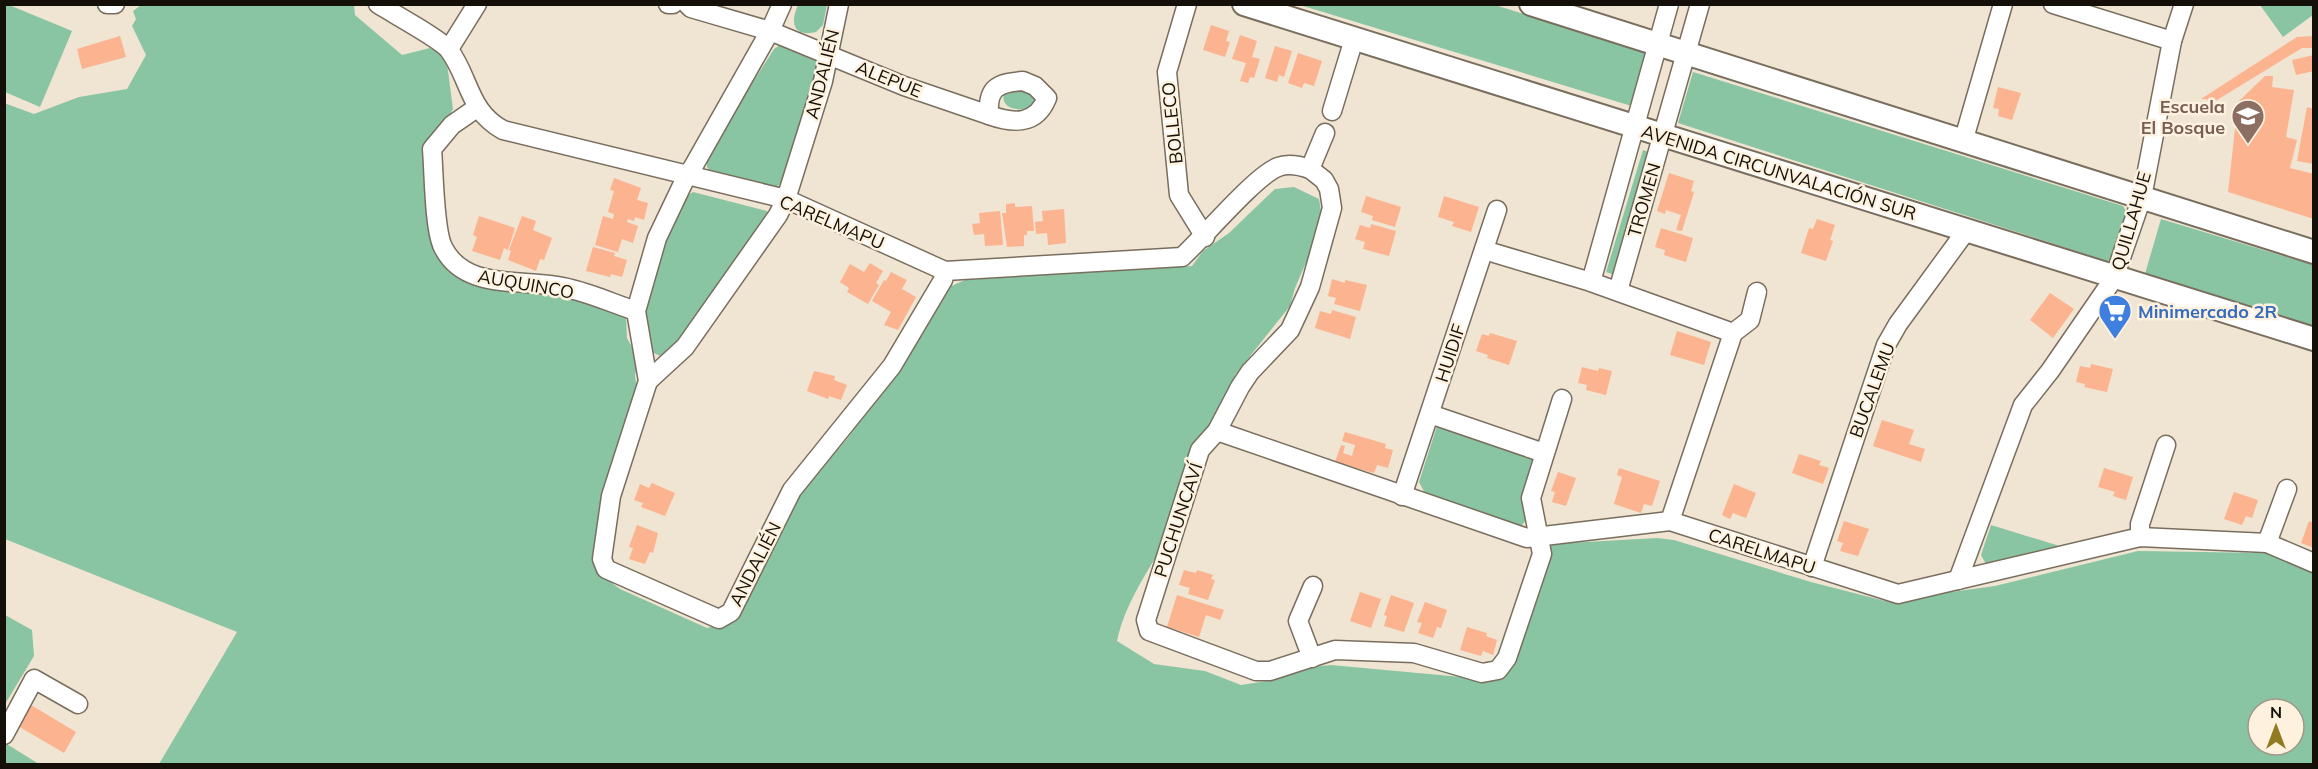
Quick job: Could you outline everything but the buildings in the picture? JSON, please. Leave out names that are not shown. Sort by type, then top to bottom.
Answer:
[{"type":"main road","name":"AVENIDA CIRCUNVALACIÓN SUR","points":[[1244,4],[2313,339]]},
{"type":"main road","points":[[1531,4],[2313,252]]},
{"type":"street","points":[[106,4],[115,4]]},
{"type":"street","points":[[378,4],[449,48],[477,4]]},
{"type":"street","points":[[668,4],[673,4]]},
{"type":"street","name":"ALEPUE","points":[[687,4],[691,8],[770,31],[904,86],[989,115]]},
{"type":"street","name":"ANDALIÉN","points":[[782,4],[770,31],[687,175],[657,238],[636,311],[648,381],[610,496],[602,559],[606,569],[719,619],[731,612],[792,490],[892,366],[943,280],[945,271]]},
{"type":"street","name":"ANDALIÉN","points":[[648,381],[686,347],[778,215],[786,200],[823,81],[839,4]]},
{"type":"street","name":"BOLLECO","points":[[1187,4],[1167,72],[1179,195],[1205,237]]},
{"type":"street","name":"TROMEN","points":[[1591,282],[1669,4]]},
{"type":"street","name":"TROMEN","points":[[1618,291],[1700,4]]},
{"type":"street","points":[[1963,142],[2003,4]]},
{"type":"street","points":[[2053,4],[2172,41]]},
{"type":"street","name":"QUILLAHUE","points":[[1958,580],[2023,405],[2050,371],[2114,278],[2142,197],[2172,41],[2184,4]]},
{"type":"street","points":[[1332,111],[1354,39]]},
{"type":"street","name":"CARELMAPU","points":[[449,48],[478,107],[489,122],[503,130],[786,200],[945,271],[1182,257],[1205,237],[1254,185],[1278,167],[1299,165],[1310,169]]},
{"type":"street","name":"AUQUINCO","points":[[478,107],[452,125],[432,149],[439,234],[446,253],[453,261],[477,278],[559,286],[636,311]]},
{"type":"street","points":[[1310,169],[1325,133]]},
{"type":"street","name":"PUCHUNCAVÍ","points":[[1310,169],[1324,180],[1329,189],[1332,208],[1310,287],[1290,330],[1250,372],[1217,431],[1200,450],[1146,620],[1149,631],[1256,671],[1270,671],[1312,658]]},
{"type":"street","name":"HUIDIF","points":[[1402,496],[1497,210]]},
{"type":"street","name":"BUCALEMU","points":[[1812,567],[1886,345],[1898,324],[1966,231]]},
{"type":"street","points":[[1484,250],[1591,282],[1733,333]]},
{"type":"street","points":[[1670,522],[1733,333],[1750,320],[1757,292]]},
{"type":"street","points":[[1313,586],[1298,621],[1312,658],[1335,651],[1414,652],[1482,673],[1498,670],[1508,658],[1542,554],[1531,498],[1562,399]]},
{"type":"street","points":[[1430,414],[1544,453]]},
{"type":"street","name":"CARELMAPU","points":[[1217,431],[1527,538],[1670,522],[1898,594],[2140,537],[2267,543],[2313,563]]},
{"type":"street","points":[[2140,537],[2140,524],[2166,445]]},
{"type":"street","points":[[2267,543],[2287,489]]},
{"type":"street","points":[[4,735],[34,679],[78,704]]},
{"type":"green space","points":[[4,5],[72,31],[40,107],[5,92]]},
{"type":"green space","points":[[141,5],[354,5],[355,15],[402,55],[430,48],[446,56],[453,109],[452,117],[442,128],[434,249],[466,282],[569,296],[626,317],[627,338],[638,359],[635,376],[642,419],[621,482],[606,558],[613,584],[620,589],[707,628],[734,620],[797,496],[847,439],[911,351],[949,287],[965,280],[1192,266],[1203,251],[1229,233],[1275,189],[1294,187],[1319,199],[1323,223],[1295,288],[1290,306],[1235,375],[1240,389],[1169,534],[1132,599],[1121,627],[1117,641],[1154,664],[1205,671],[1241,685],[1273,680],[1331,665],[1494,680],[1511,647],[1538,574],[1533,545],[1657,538],[1674,540],[1811,582],[1885,601],[1995,586],[2138,551],[2265,553],[2313,570],[2313,764],[159,764],[237,632],[5,539],[4,103],[34,114],[79,97],[127,89],[146,55],[132,26],[136,19],[133,11]]},
{"type":"green space","points":[[798,5],[827,5],[823,25],[816,32],[802,32],[795,27],[794,18]]},
{"type":"green space","points":[[1300,5],[1495,5],[1652,54],[1638,108]]},
{"type":"green space","points":[[2260,5],[2313,5],[2313,15],[2283,37]]},
{"type":"green space","points":[[780,45],[816,57],[819,76],[785,180],[774,189],[714,176],[707,167],[707,154],[774,49]]},
{"type":"green space","points":[[1693,72],[2123,206],[2131,220],[2117,259],[2107,261],[1678,123]]},
{"type":"green space","points":[[1024,92],[1035,98],[1035,104],[1025,109],[1009,107],[1003,99],[1004,93]]},
{"type":"green space","points":[[1643,150],[1654,154],[1615,275],[1606,272]]},
{"type":"green space","points":[[693,192],[767,211],[768,216],[681,338],[671,349],[660,356],[650,351],[644,333],[647,305],[662,248],[682,199]]},
{"type":"green space","points":[[2161,219],[2313,265],[2313,328],[2145,274]]},
{"type":"green space","points":[[1437,426],[1531,456],[1534,463],[1528,518],[1522,525],[1510,524],[1426,495],[1419,482]]},
{"type":"green space","points":[[1991,525],[2066,548],[1987,566],[1981,555]]},
{"type":"green space","points":[[5,615],[32,630],[34,656],[5,704]]},
{"type":"green space","points":[[5,743],[39,764],[5,764]]},
{"type":"place","name":"Escuela El Bosque","points":[[2248,145]]},
{"type":"place","name":"Minimercado 2R","points":[[2115,340]]}]
